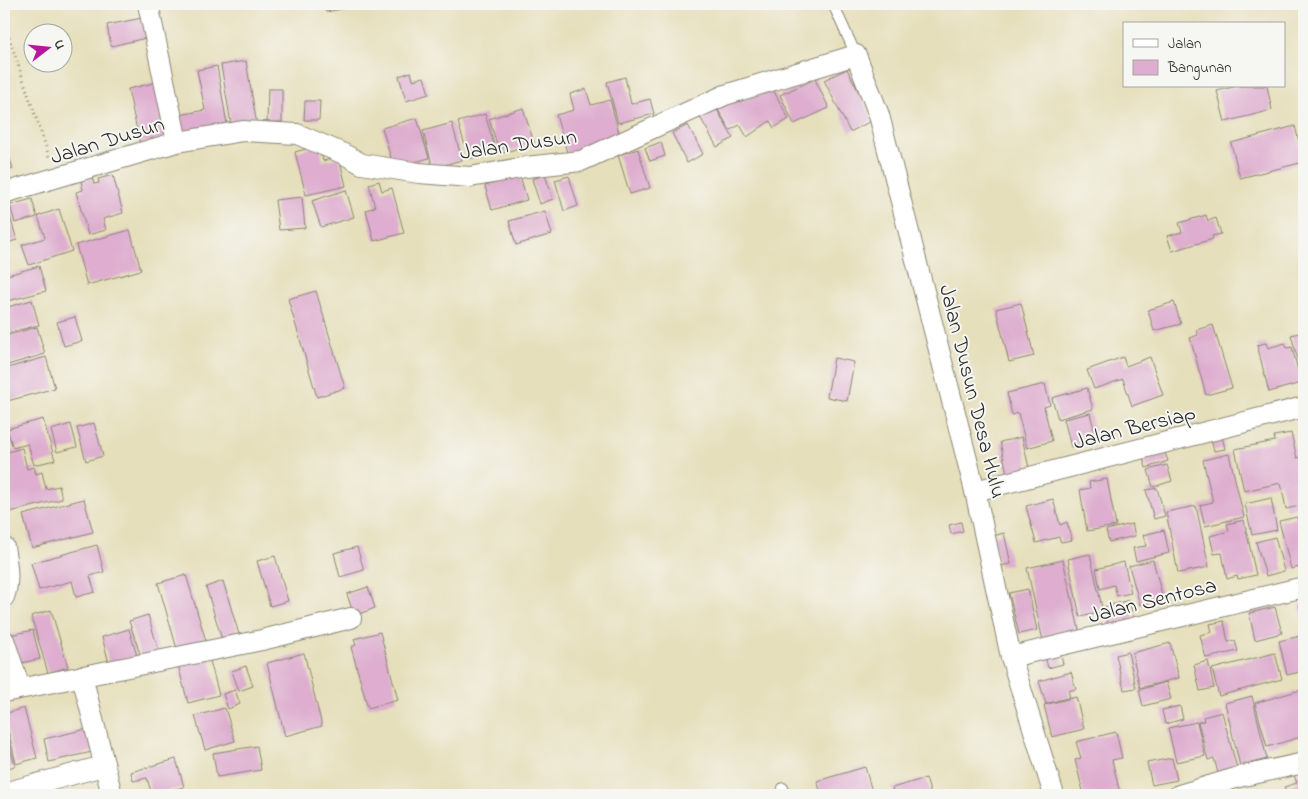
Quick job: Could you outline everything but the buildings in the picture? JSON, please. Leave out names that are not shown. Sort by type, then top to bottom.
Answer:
[{"type":"street","points":[[148,4],[177,142]]},
{"type":"street","name":"Jalan Dusun","points":[[4,194],[177,142],[243,131],[297,134],[362,164],[418,173],[470,177],[526,167],[581,161],[725,95],[856,55]]},
{"type":"street","name":"Jalan Dusun Desa Hulu","points":[[856,55],[879,115],[975,491],[1011,657],[1054,795]]},
{"type":"street","name":"Jalan Bersiap","points":[[975,491],[1304,407]]},
{"type":"street","points":[[4,547],[8,564],[7,589],[4,597]]},
{"type":"street","name":"Jalan Sentosa","points":[[1011,657],[1304,587]]},
{"type":"street","points":[[4,640],[12,690],[262,640],[351,618]]},
{"type":"street","points":[[82,676],[103,766],[112,795]]},
{"type":"street","points":[[1180,795],[1239,777],[1304,763]]},
{"type":"street","points":[[4,793],[103,766]]},
{"type":"lane","name":"Jalan Dusun Desa Hulu","points":[[833,4],[856,55]]},
{"type":"path","points":[[4,23],[56,179]]}]
